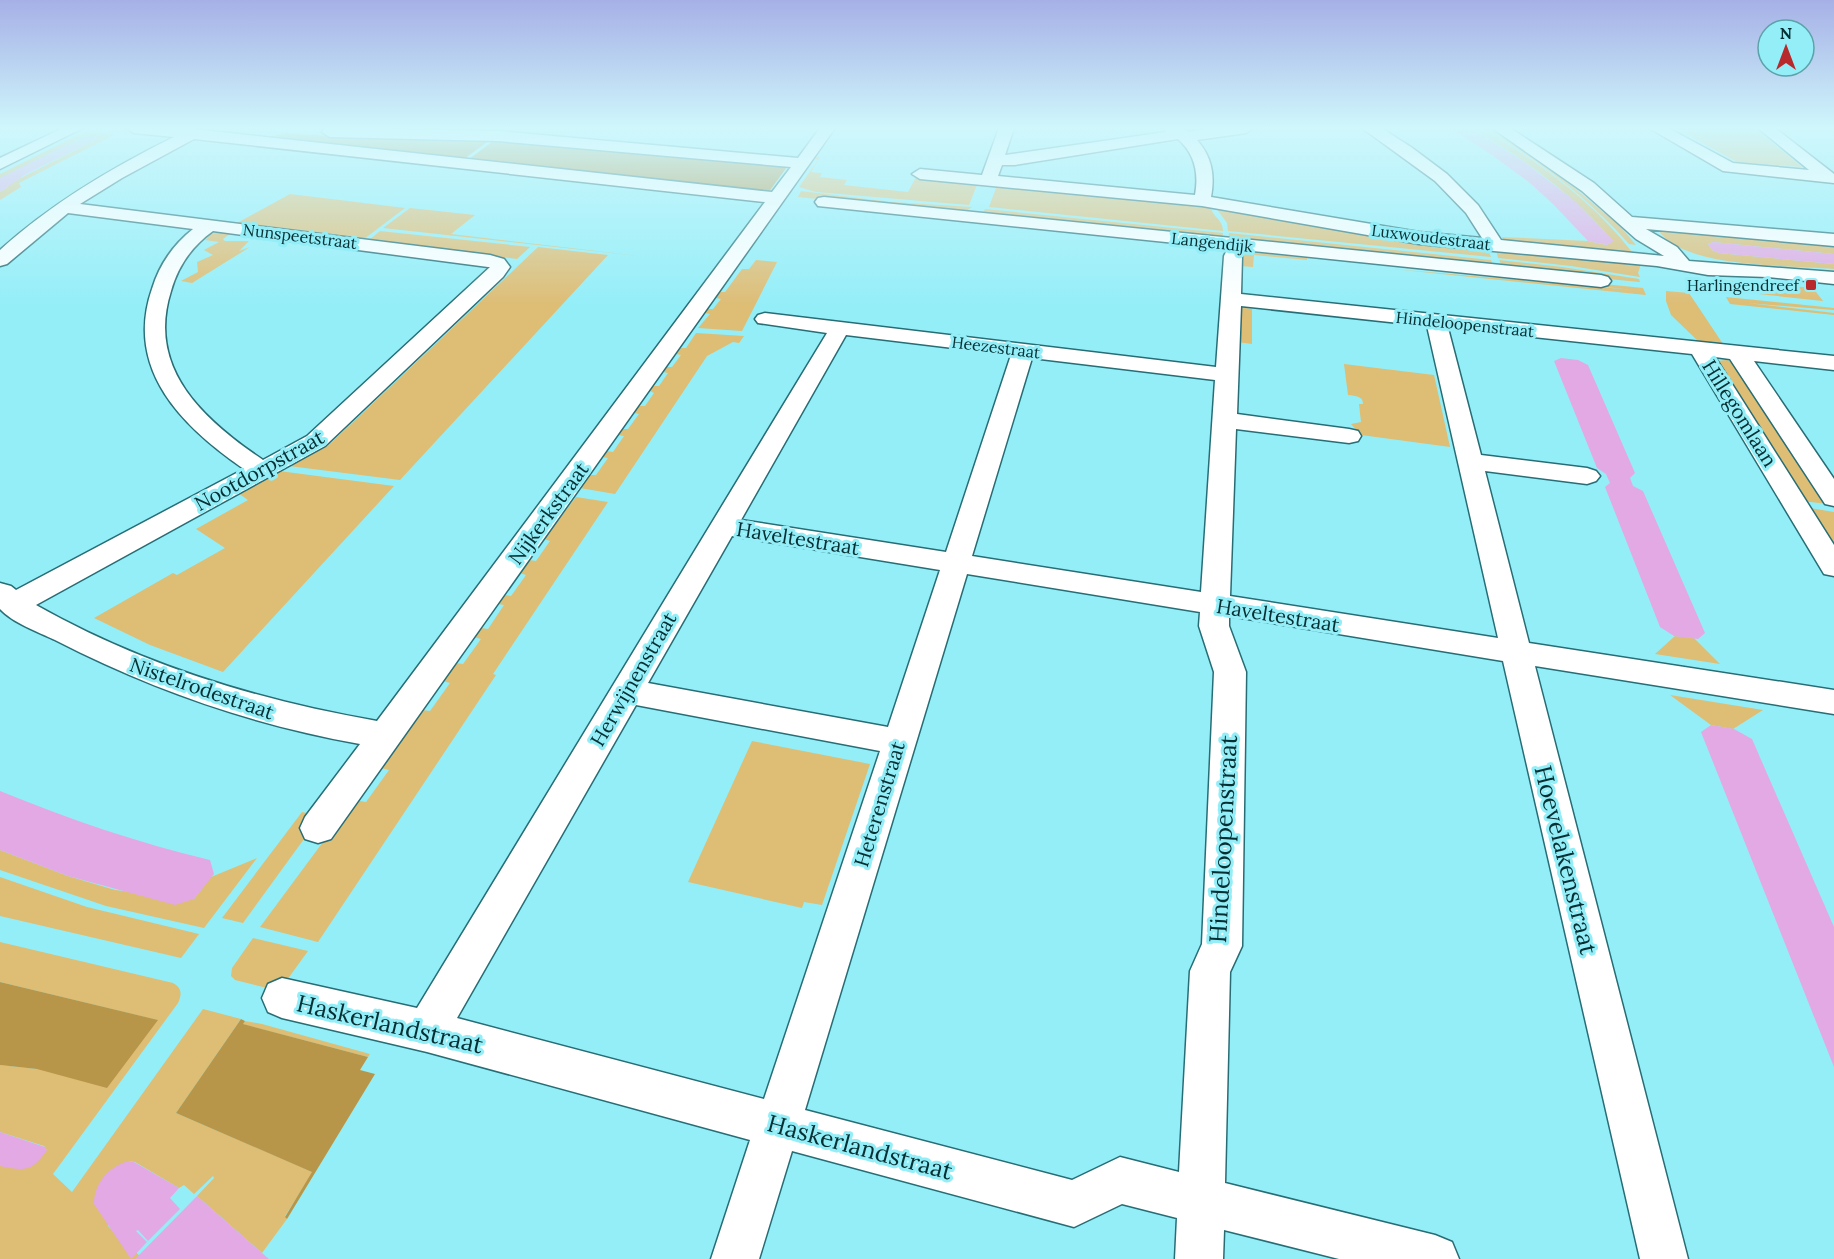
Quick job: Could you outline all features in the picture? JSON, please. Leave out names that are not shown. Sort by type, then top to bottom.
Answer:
[{"type":"street","points":[[0,260],[20,240],[93,187]]},
{"type":"street","points":[[676,187],[778,198]]},
{"type":"street","name":"Nijkerkstraat","points":[[318,828],[785,187]]},
{"type":"street","points":[[972,217],[986,187]]},
{"type":"street","name":"Luxwoudestraat","points":[[1057,187],[1202,201],[1419,238],[1657,260]]},
{"type":"street","points":[[1202,201],[1206,187]]},
{"type":"street","points":[[1451,187],[1477,217],[1495,245]]},
{"type":"street","points":[[1588,187],[1636,229],[1657,242],[1680,262]]},
{"type":"street","name":"Langendijk","points":[[824,202],[1601,281]]},
{"type":"street","name":"Nunspeetstraat","points":[[63,207],[490,261],[497,263],[500,267]]},
{"type":"street","points":[[210,225],[191,237],[179,253],[157,299],[154,333],[159,362],[171,388],[203,426],[261,470]]},
{"type":"street","points":[[1636,229],[1834,240]]},
{"type":"street","points":[[1636,229],[1657,260],[1680,262],[1710,271],[1758,271],[1834,278]]},
{"type":"street","name":"Hindeloopenstraat","points":[[1199,1259],[1210,971],[1222,946],[1230,672],[1214,626],[1233,256]]},
{"type":"street","name":"Nootdorpstraat","points":[[6,598],[261,470],[327,432],[500,267]]},
{"type":"street","name":"Hindeloopenstraat","points":[[1231,298],[1700,348]]},
{"type":"street","name":"Heezestraat","points":[[765,319],[1226,375]]},
{"type":"street","name":"Hoevelakenstraat","points":[[1436,321],[1664,1259]]},
{"type":"street","name":"Herwijnenstraat","points":[[427,1031],[840,328]]},
{"type":"street","name":"Hillegomlaan","points":[[1700,348],[1737,352],[1834,498]]},
{"type":"street","name":"Hillegomlaan","points":[[1700,348],[1834,567]]},
{"type":"street","name":"Heterenstraat","points":[[735,1259],[1024,350]]},
{"type":"street","points":[[1737,352],[1834,363]]},
{"type":"street","points":[[1224,420],[1349,436]]},
{"type":"street","points":[[1469,462],[1587,476]]},
{"type":"street","name":"Haveltestraat","points":[[723,526],[1834,702]]},
{"type":"street","name":"Nistelrodestraat","points":[[6,598],[123,662],[193,690],[282,716],[385,735]]},
{"type":"street","points":[[626,691],[898,742]]},
{"type":"street","name":"Haskerlandstraat","points":[[282,998],[427,1031],[1074,1204],[1120,1180],[1435,1259]]},
{"type":"shaded area","points":[[8,187],[21,187],[0,200],[0,192]]},
{"type":"shaded area","points":[[707,187],[773,187],[768,193]]},
{"type":"shaded area","points":[[799,187],[860,187],[908,192],[911,187],[976,187],[969,205],[816,192]]},
{"type":"shaded area","points":[[1010,187],[1211,207],[1223,231],[989,207],[996,188]]},
{"type":"shaded area","points":[[1534,187],[1556,187],[1575,201],[1614,241],[1607,245],[1588,241]]},
{"type":"shaded area","points":[[1557,187],[1567,187],[1591,207],[1632,252],[1504,241],[1502,237],[1588,241],[1607,245],[1613,241]]},
{"type":"shaded area","points":[[1569,187],[1573,187],[1604,213],[1609,213],[1636,245],[1629,244]]},
{"type":"shaded area","points":[[801,191],[892,202],[972,207],[962,214],[798,197]]},
{"type":"shaded area","points":[[290,194],[405,208],[364,239],[237,223]]},
{"type":"shaded area","points":[[410,208],[475,215],[451,234],[639,256],[383,228]]},
{"type":"shaded area","points":[[1216,208],[1488,249],[1491,257],[1228,231],[1227,223]]},
{"type":"shaded area","points":[[985,209],[1223,233],[1222,240],[982,216]]},
{"type":"shaded area","points":[[380,231],[530,247],[517,259],[369,240]]},
{"type":"shaded area","points":[[1659,231],[1834,243],[1834,254],[1713,242],[1708,244],[1712,250],[1719,253],[1834,264],[1834,269],[1740,263],[1714,259],[1672,243]]},
{"type":"shaded area","points":[[231,233],[223,239],[225,241],[249,241],[239,251],[250,247],[192,283],[181,281],[198,272],[197,262],[213,255],[204,250],[219,242],[205,240],[211,234]]},
{"type":"shaded area","points":[[1229,233],[1491,260],[1493,266],[1228,241]]},
{"type":"shaded area","points":[[1713,242],[1834,254],[1834,264],[1719,253],[1712,250],[1708,244]]},
{"type":"shaded area","points":[[538,247],[608,255],[400,480],[289,466],[332,442]]},
{"type":"shaded area","points":[[1234,248],[1248,248],[1237,251],[1307,258],[1307,260],[1254,255],[1253,267],[1240,266],[1233,253]]},
{"type":"shaded area","points":[[1496,250],[1641,264],[1638,273],[1640,277],[1498,258]]},
{"type":"shaded area","points":[[756,260],[777,262],[742,331],[698,328],[710,314],[705,313],[708,309],[713,309],[721,299],[716,298],[720,292],[725,292],[742,269],[749,269]]},
{"type":"shaded area","points":[[1499,260],[1639,279],[1640,282],[1504,269]]},
{"type":"shaded area","points":[[1393,269],[1634,290],[1497,276],[1496,273],[1643,288],[1646,295]]},
{"type":"shaded area","points":[[1713,278],[1754,284],[1753,282],[1813,288],[1823,301],[1721,290]]},
{"type":"shaded area","points":[[1666,291],[1689,293],[1723,344],[1698,341],[1671,315],[1666,301]]},
{"type":"shaded area","points":[[1726,297],[1834,308],[1834,310],[1747,303],[1834,313],[1834,315],[1730,304]]},
{"type":"shaded area","points":[[1239,307],[1252,309],[1252,344],[1237,342]]},
{"type":"shaded area","points":[[696,333],[744,336],[739,343],[733,342],[707,356],[615,494],[580,488],[590,475],[596,475],[608,458],[602,457],[607,451],[613,452],[624,436],[618,435],[622,429],[628,429],[639,414],[634,413],[639,406],[645,406],[654,393],[650,391],[653,386],[659,386],[668,373],[663,372],[667,367],[672,367],[681,355],[676,354],[681,348],[686,348]]},
{"type":"shaded area","points":[[1561,358],[1578,360],[1588,365],[1635,473],[1630,478],[1633,486],[1643,491],[1705,633],[1698,639],[1674,636],[1660,627],[1605,487],[1610,483],[1606,474],[1597,468],[1554,361]]},
{"type":"shaded area","points":[[1717,361],[1734,362],[1829,504],[1801,501]]},
{"type":"shaded area","points":[[1344,364],[1434,375],[1450,447],[1361,435],[1351,424],[1361,422],[1359,404],[1363,404],[1363,401],[1358,397],[1348,395]]},
{"type":"shaded area","points":[[279,471],[394,486],[223,672],[150,645],[94,618],[173,573],[177,575],[225,548],[196,529],[248,500],[238,493]]},
{"type":"shaded area","points":[[576,497],[608,502],[318,942],[260,927],[354,800],[366,802],[389,770],[381,768],[422,710],[430,711],[450,683],[443,681],[456,663],[463,664],[481,639],[474,637],[481,628],[488,629],[504,605],[498,604],[504,595],[511,596],[526,575],[520,573],[529,560],[536,561],[550,541],[544,539]]},
{"type":"shaded area","points":[[1804,507],[1834,512],[1834,555]]},
{"type":"shaded area","points":[[1675,636],[1694,638],[1720,664],[1655,654]]},
{"type":"shaded area","points":[[1670,695],[1763,710],[1733,729],[1711,725]]},
{"type":"shaded area","points":[[1711,725],[1734,729],[1752,739],[1834,927],[1834,1067],[1701,732]]},
{"type":"shaded area","points":[[752,741],[870,764],[822,905],[804,902],[802,908],[688,882]]},
{"type":"shaded area","points":[[0,791],[104,830],[210,860],[214,874],[194,899],[175,905],[68,876],[0,850]]},
{"type":"shaded area","points":[[302,812],[315,815],[312,828],[243,923],[222,918]]},
{"type":"shaded area","points":[[0,850],[68,876],[115,890],[194,899],[211,877],[257,858],[204,928],[106,906],[0,870]]},
{"type":"shaded area","points":[[0,877],[87,907],[199,934],[181,958],[0,916]]},
{"type":"shaded area","points":[[253,938],[308,951],[279,991],[235,980],[231,976],[232,968]]},
{"type":"shaded area","points":[[0,942],[173,983],[180,992],[178,1003],[53,1174],[72,1192],[203,1009],[241,1019],[176,1113],[313,1172],[285,1216],[287,1219],[262,1253],[197,1196],[214,1178],[213,1176],[194,1194],[184,1185],[179,1188],[135,1162],[129,1161],[108,1226],[143,1259],[0,1259],[0,1159],[47,1150],[44,1146],[0,1132],[0,1065],[37,1069],[157,1020],[0,982]]},
{"type":"shaded area","points":[[0,982],[158,1020],[107,1088],[37,1069],[0,1065]]},
{"type":"shaded area","points":[[241,1019],[245,1021],[243,1024],[368,1057],[360,1070],[375,1074],[287,1219],[285,1217],[312,1172],[176,1113]]},
{"type":"shaded area","points":[[245,1021],[370,1054],[368,1057],[242,1024]]},
{"type":"shaded area","points":[[0,1132],[45,1147],[47,1150],[37,1162],[27,1168],[16,1169],[0,1166]]},
{"type":"shaded area","points":[[129,1161],[179,1188],[170,1198],[180,1209],[148,1241],[138,1230],[136,1231],[147,1242],[131,1259],[94,1204],[97,1189],[104,1176],[115,1167]]},
{"type":"shaded area","points":[[197,1196],[262,1253],[269,1259],[135,1259]]},
{"type":"place","name":"Harlingendreef","points":[[1811,285]]}]
